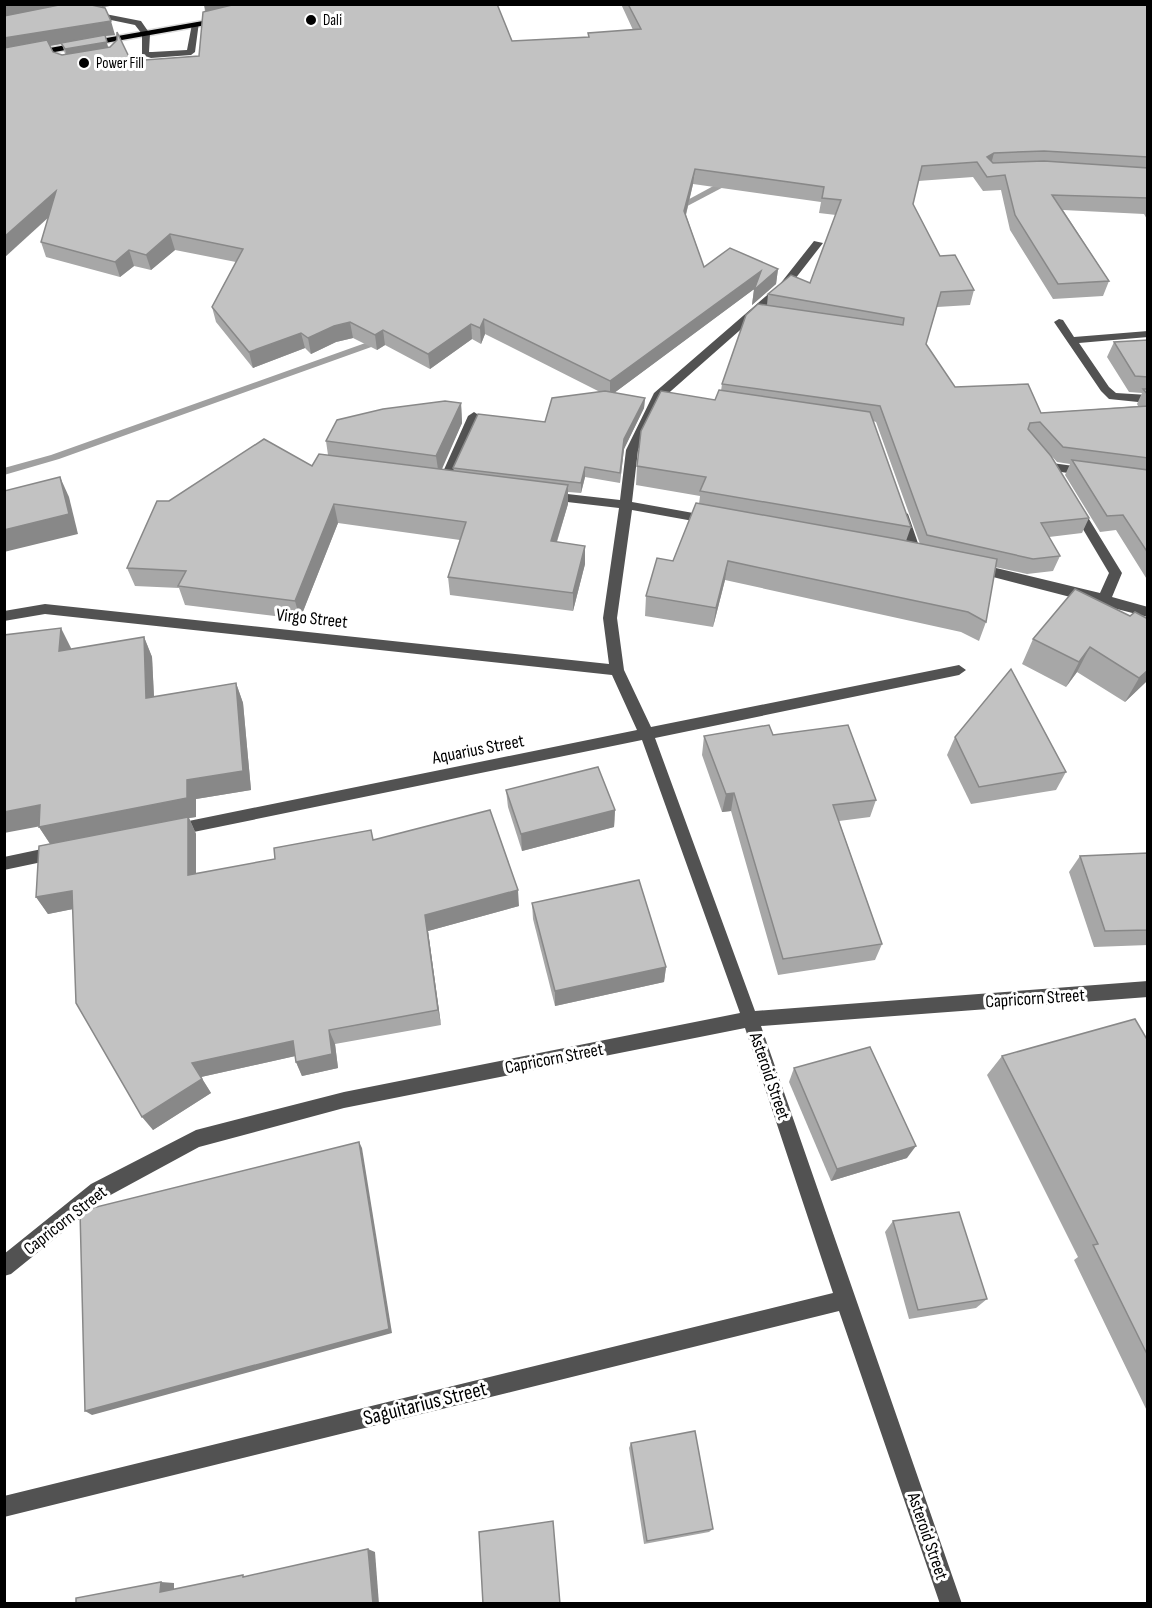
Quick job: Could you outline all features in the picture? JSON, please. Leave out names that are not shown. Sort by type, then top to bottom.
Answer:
[{"type":"main road","points":[[4,59],[58,53],[114,43],[146,34],[231,17]]},
{"type":"street","points":[[80,12],[138,22],[146,34],[145,53],[147,55],[188,53],[193,50],[196,24]]},
{"type":"street","points":[[658,396],[784,286],[818,243]]},
{"type":"street","points":[[751,313],[773,316]]},
{"type":"street","points":[[1059,322],[1105,389],[1113,396],[1148,399]]},
{"type":"street","points":[[1072,340],[1148,334]]},
{"type":"street","points":[[658,396],[680,399]]},
{"type":"street","name":"Asteroid Street","points":[[658,396],[632,450],[627,505],[610,618],[617,670],[647,735],[750,1019],[844,1300],[951,1604]]},
{"type":"street","points":[[444,483],[474,416]]},
{"type":"street","points":[[1051,468],[1105,474]]},
{"type":"street","points":[[536,494],[627,505],[728,523]]},
{"type":"street","points":[[1069,496],[1116,573],[1104,598]]},
{"type":"street","points":[[898,501],[916,555]]},
{"type":"street","points":[[960,565],[1104,598],[1148,612]]},
{"type":"street","name":"Virgo Street","points":[[4,616],[45,609],[617,670]]},
{"type":"street","name":"Aquarius Street","points":[[156,833],[959,670]]},
{"type":"street","points":[[4,864],[75,850]]},
{"type":"street","name":"Capricorn Street","points":[[4,1267],[98,1191],[196,1139],[344,1100],[750,1019],[1148,989]]},
{"type":"street","name":"Saguitarius Street","points":[[4,1507],[844,1300]]},
{"type":"building","points":[[64,4],[87,4],[105,8],[111,21],[4,38],[4,16]]},
{"type":"building","points":[[236,4],[497,4],[512,41],[589,37],[588,33],[641,29],[628,4],[1148,5],[1148,157],[1044,151],[994,153],[987,157],[993,163],[1044,161],[1148,168],[1148,198],[1052,195],[1109,281],[1058,284],[1015,215],[1005,175],[987,177],[977,162],[922,166],[913,204],[940,256],[955,255],[974,290],[941,292],[926,344],[955,387],[1028,384],[1041,413],[1148,406],[1148,458],[1063,447],[1040,422],[1030,423],[1028,429],[1051,456],[1089,518],[1041,523],[1060,556],[1033,559],[927,535],[880,406],[722,384],[746,315],[758,304],[903,325],[904,318],[768,294],[791,275],[810,283],[841,200],[822,198],[824,187],[695,169],[684,211],[704,267],[730,248],[778,269],[754,290],[761,271],[610,381],[484,319],[480,328],[471,324],[428,354],[383,330],[375,335],[350,322],[334,326],[308,338],[301,333],[249,352],[212,307],[243,249],[170,234],[146,255],[129,250],[115,262],[41,242],[56,191],[4,237],[4,48],[47,40],[53,52],[62,55],[110,47],[117,40],[117,32],[131,61],[199,56],[203,12]]},
{"type":"building","points":[[105,35],[107,42],[65,49],[61,43]]},
{"type":"building","points":[[1148,340],[1148,377],[1135,376],[1114,342]]},
{"type":"building","points":[[719,390],[870,412],[911,527],[700,491],[706,477],[637,466],[641,431],[661,391],[715,400]]},
{"type":"building","points":[[605,391],[645,398],[624,439],[620,473],[585,467],[581,483],[453,468],[478,414],[545,422],[552,398]]},
{"type":"building","points":[[445,401],[461,403],[436,456],[326,441],[337,420],[383,409]]},
{"type":"building","points":[[264,439],[312,466],[319,454],[568,485],[551,541],[585,546],[573,593],[448,577],[466,522],[334,504],[295,601],[178,586],[186,571],[127,568],[157,501],[169,501]]},
{"type":"building","points":[[1072,460],[1148,470],[1148,553],[1123,515],[1107,516]]},
{"type":"building","points":[[60,477],[69,514],[4,530],[4,491]]},
{"type":"building","points":[[696,503],[997,559],[986,622],[968,612],[728,561],[716,608],[646,596],[657,558],[673,561]]},
{"type":"building","points":[[1075,589],[1130,616],[1135,612],[1148,619],[1148,670],[1139,678],[1090,647],[1079,662],[1033,639]]},
{"type":"building","points":[[61,628],[59,651],[144,637],[146,698],[236,683],[243,771],[187,780],[187,798],[39,827],[40,805],[4,812],[4,635]]},
{"type":"building","points":[[1011,669],[1066,772],[979,787],[955,737]]},
{"type":"building","points":[[769,725],[773,735],[848,725],[876,800],[833,805],[882,944],[783,959],[734,793],[726,794],[704,736]]},
{"type":"building","points":[[598,767],[615,810],[521,834],[506,790]]},
{"type":"building","points":[[490,810],[518,890],[425,915],[438,1010],[329,1030],[332,1054],[296,1062],[293,1041],[192,1063],[202,1079],[142,1117],[76,1003],[72,891],[36,897],[39,846],[188,817],[188,875],[275,859],[274,848],[371,830],[373,840]]},
{"type":"building","points":[[1148,853],[1148,930],[1105,931],[1080,856]]},
{"type":"building","points":[[639,880],[666,967],[555,991],[532,903]]},
{"type":"building","points":[[1135,1019],[1148,1041],[1148,1356],[1093,1245],[1098,1244],[1002,1056]]},
{"type":"building","points":[[870,1047],[916,1146],[837,1169],[794,1068]]},
{"type":"building","points":[[359,1142],[389,1329],[85,1411],[80,1211]]},
{"type":"building","points":[[959,1212],[987,1299],[918,1310],[893,1221]]},
{"type":"building","points":[[695,1431],[713,1529],[647,1541],[631,1443]]},
{"type":"building","points":[[553,1521],[560,1604],[483,1604],[479,1532]]},
{"type":"building","points":[[368,1549],[373,1604],[76,1604],[76,1598],[161,1582],[160,1592],[243,1575],[243,1577]]},
{"type":"waterway","points":[[673,210],[730,180]]},
{"type":"waterway","points":[[4,472],[55,457],[385,339]]},
{"type":"place","name":"Dali","points":[[311,20]]},
{"type":"place","name":"Power Fill","points":[[84,63]]}]
